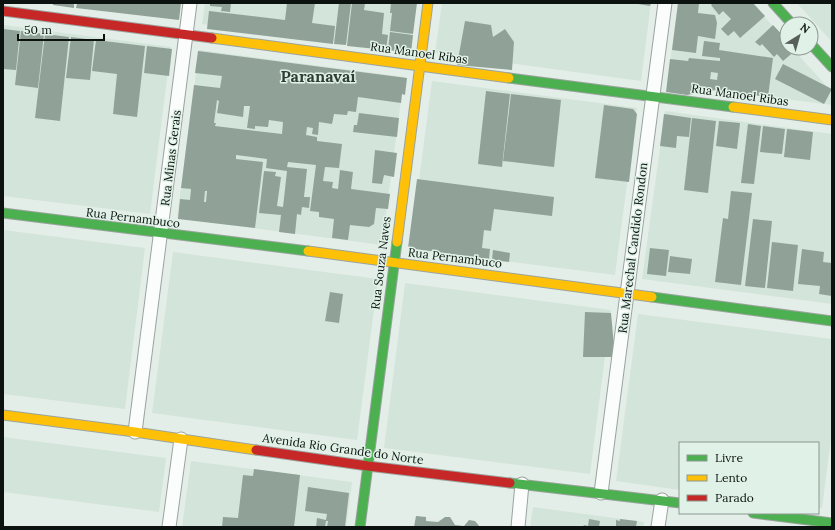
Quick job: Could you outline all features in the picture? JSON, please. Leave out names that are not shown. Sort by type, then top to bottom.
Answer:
[{"type":"street","name":"Rua Minas Gerais","points":[[135,432],[162,234],[190,3]]},
{"type":"street","name":"Rua Souza Naves","points":[[360,527],[428,3]]},
{"type":"street","name":"Rua Marechal Candido Rondon","points":[[601,493],[665,3]]},
{"type":"street","points":[[773,3],[785,16]]},
{"type":"street","name":"Rua Manoel Ribas","points":[[3,11],[832,120]]},
{"type":"street","points":[[819,53],[832,67]]},
{"type":"street","name":"Rua Pernambuco","points":[[3,213],[564,284],[832,321]]},
{"type":"street","name":"Avenida Rio Grande do Norte","points":[[3,415],[181,438],[368,466],[679,503]]},
{"type":"street","points":[[169,527],[181,438]]},
{"type":"street","points":[[518,527],[522,484]]},
{"type":"street","points":[[658,527],[662,500]]},
{"type":"street","points":[[755,514],[769,521],[832,524]]},
{"type":"shaded area","points":[[205,3],[414,3],[408,51],[202,24]]},
{"type":"shaded area","points":[[442,3],[651,3],[641,81],[435,53]]},
{"type":"shaded area","points":[[678,3],[752,3],[779,33],[779,56],[799,56],[832,92],[832,105],[667,84]]},
{"type":"shaded area","points":[[797,3],[832,3],[832,42],[819,28],[819,16],[809,16]]},
{"type":"shaded area","points":[[3,25],[171,47],[150,214],[3,196]]},
{"type":"shaded area","points":[[199,50],[404,77],[382,245],[177,218]]},
{"type":"shaded area","points":[[432,81],[637,108],[615,275],[410,249]]},
{"type":"shaded area","points":[[665,111],[832,134],[832,304],[642,279]]},
{"type":"shaded area","points":[[3,230],[145,248],[125,409],[3,394]]},
{"type":"shaded area","points":[[173,252],[378,279],[357,440],[152,413]]},
{"type":"shaded area","points":[[405,283],[611,310],[590,474],[384,448]]},
{"type":"shaded area","points":[[638,314],[832,339],[832,431],[822,508],[819,508],[819,442],[679,442],[679,490],[616,481]]},
{"type":"shaded area","points":[[3,437],[166,458],[159,512],[3,492]]},
{"type":"shaded area","points":[[191,461],[352,482],[346,527],[182,527]]},
{"type":"shaded area","points":[[533,507],[644,522],[643,527],[530,527]]},
{"type":"building","points":[[53,3],[74,3],[74,8],[53,5]]},
{"type":"building","points":[[77,3],[181,3],[179,20],[76,8]]},
{"type":"building","points":[[210,3],[231,3],[230,12],[221,11],[222,7],[210,6]]},
{"type":"building","points":[[287,3],[315,3],[312,23],[335,26],[333,44],[207,29],[209,11],[285,20]]},
{"type":"building","points":[[339,3],[351,3],[346,45],[334,44]]},
{"type":"building","points":[[352,3],[365,3],[364,10],[384,13],[382,34],[388,35],[386,50],[347,46]]},
{"type":"building","points":[[391,3],[417,3],[413,34],[390,31],[392,13],[390,13]]},
{"type":"building","points":[[632,3],[651,3],[650,6]]},
{"type":"building","points":[[678,3],[699,3],[698,13],[715,15],[717,23],[715,39],[698,36],[696,53],[672,50]]},
{"type":"building","points":[[713,3],[753,3],[765,16],[740,38],[734,31],[728,36],[721,29],[731,19],[723,11],[719,15],[711,5]]},
{"type":"building","points":[[465,21],[491,25],[493,37],[505,29],[514,42],[512,70],[457,65]]},
{"type":"building","points":[[773,25],[779,31],[779,56],[789,56],[783,61],[777,54],[774,57],[762,44],[760,46],[755,42]]},
{"type":"building","points":[[4,29],[20,31],[16,70],[3,69]]},
{"type":"building","points":[[21,31],[44,34],[38,88],[15,85]]},
{"type":"building","points":[[390,32],[413,35],[411,53],[388,50]]},
{"type":"building","points":[[45,34],[69,37],[60,121],[35,118]]},
{"type":"building","points":[[71,37],[94,40],[90,80],[66,78]]},
{"type":"building","points":[[96,40],[145,46],[137,117],[113,114],[117,74],[92,71]]},
{"type":"building","points":[[704,41],[720,43],[719,50],[773,58],[768,97],[716,90],[687,95],[666,92],[670,59],[688,61],[689,58],[720,61],[720,58],[702,56]],"holes":[[[711,72],[718,73],[717,80],[710,79]]]},
{"type":"building","points":[[147,46],[172,49],[169,76],[144,73]]},
{"type":"building","points":[[198,51],[407,78],[405,95],[402,94],[401,103],[358,97],[356,112],[348,111],[347,115],[334,114],[332,124],[319,122],[318,135],[312,134],[313,128],[307,127],[306,135],[317,137],[317,141],[342,144],[339,168],[325,167],[323,181],[333,182],[332,188],[338,189],[340,170],[353,172],[351,189],[390,194],[388,209],[376,208],[374,224],[369,227],[350,225],[348,240],[332,238],[334,219],[319,217],[319,212],[310,211],[316,165],[288,162],[287,167],[307,169],[304,197],[310,197],[309,208],[302,207],[301,215],[297,214],[295,234],[279,232],[281,215],[259,213],[264,171],[276,172],[275,176],[281,177],[277,206],[283,207],[287,171],[266,168],[267,159],[236,155],[236,159],[263,162],[255,228],[178,219],[180,199],[190,200],[191,189],[181,188],[194,85],[220,88],[222,76],[195,73]],"holes":[[[217,100],[219,101],[217,113],[243,117],[244,106],[250,106],[247,128],[255,129],[255,126],[268,127],[269,120],[283,122],[282,134],[215,126],[216,123],[214,123]],[[205,191],[207,191],[206,202],[204,202]]]},
{"type":"building","points":[[783,64],[832,89],[824,104],[775,79]]},
{"type":"building","points":[[486,91],[510,94],[502,167],[478,164]]},
{"type":"building","points":[[511,94],[561,100],[554,167],[503,161]]},
{"type":"building","points":[[604,105],[633,109],[637,114],[629,182],[595,178]]},
{"type":"building","points":[[359,113],[399,118],[397,137],[353,132],[354,125],[357,125]]},
{"type":"building","points":[[664,114],[691,118],[689,137],[677,136],[676,148],[660,146]]},
{"type":"building","points":[[692,118],[716,121],[708,193],[684,190]]},
{"type":"building","points":[[719,121],[740,123],[737,149],[716,146]]},
{"type":"building","points":[[748,124],[761,126],[754,184],[741,183]]},
{"type":"building","points":[[763,126],[785,129],[782,154],[760,152]]},
{"type":"building","points":[[787,129],[813,132],[810,160],[784,157]]},
{"type":"building","points":[[375,150],[397,153],[394,177],[384,175],[382,184],[372,183]]},
{"type":"building","points":[[417,179],[554,197],[552,216],[494,209],[491,231],[484,230],[482,248],[490,249],[489,259],[408,248]]},
{"type":"building","points":[[731,191],[752,193],[741,285],[715,282],[723,218],[728,219]]},
{"type":"building","points":[[753,219],[772,221],[765,288],[745,286]]},
{"type":"building","points":[[772,242],[798,245],[793,291],[767,288]]},
{"type":"building","points":[[650,248],[669,250],[666,276],[647,274]]},
{"type":"building","points":[[802,249],[824,252],[823,262],[832,263],[832,296],[819,294],[820,286],[798,284]]},
{"type":"building","points":[[493,250],[510,253],[509,262],[492,260]]},
{"type":"building","points":[[670,256],[692,259],[690,274],[668,272]]},
{"type":"building","points":[[330,292],[343,294],[339,323],[325,321]]},
{"type":"building","points":[[585,312],[611,313],[615,357],[583,357]]},
{"type":"building","points":[[254,469],[300,475],[294,527],[222,527],[223,517],[238,518],[243,475],[253,476]]},
{"type":"building","points":[[308,487],[349,493],[345,527],[327,527],[328,521],[326,521],[325,527],[316,527],[317,518],[326,520],[327,514],[305,511]]},
{"type":"building","points":[[416,516],[426,517],[426,521],[438,522],[445,517],[450,517],[455,525],[464,526],[469,520],[475,521],[480,527],[414,527]]},
{"type":"building","points":[[589,519],[600,521],[599,527],[583,527],[584,525],[588,526]]},
{"type":"building","points":[[620,519],[637,521],[636,527],[616,527],[616,520],[620,521]]},
{"type":"traffic: fast","points":[[773,3],[785,16]]},
{"type":"traffic: fast","points":[[819,53],[832,67]]},
{"type":"traffic: fast","points":[[509,78],[733,107]]},
{"type":"traffic: fast","points":[[3,213],[308,251]]},
{"type":"traffic: fast","points":[[360,527],[397,242]]},
{"type":"traffic: fast","points":[[652,297],[832,321]]},
{"type":"traffic: fast","points":[[510,483],[679,503]]},
{"type":"traffic: fast","points":[[761,514],[832,523]]},
{"type":"traffic: slow","points":[[397,242],[428,3]]},
{"type":"traffic: slow","points":[[212,38],[509,78]]},
{"type":"traffic: slow","points":[[733,107],[832,120]]},
{"type":"traffic: slow","points":[[308,251],[652,297]]},
{"type":"traffic: slow","points":[[3,415],[135,432],[256,450]]},
{"type":"traffic: jam","points":[[3,11],[212,38]]},
{"type":"traffic: jam","points":[[256,450],[368,466],[510,483]]},
{"type":"district","name":"Paranavaí","points":[[318,76]]}]
